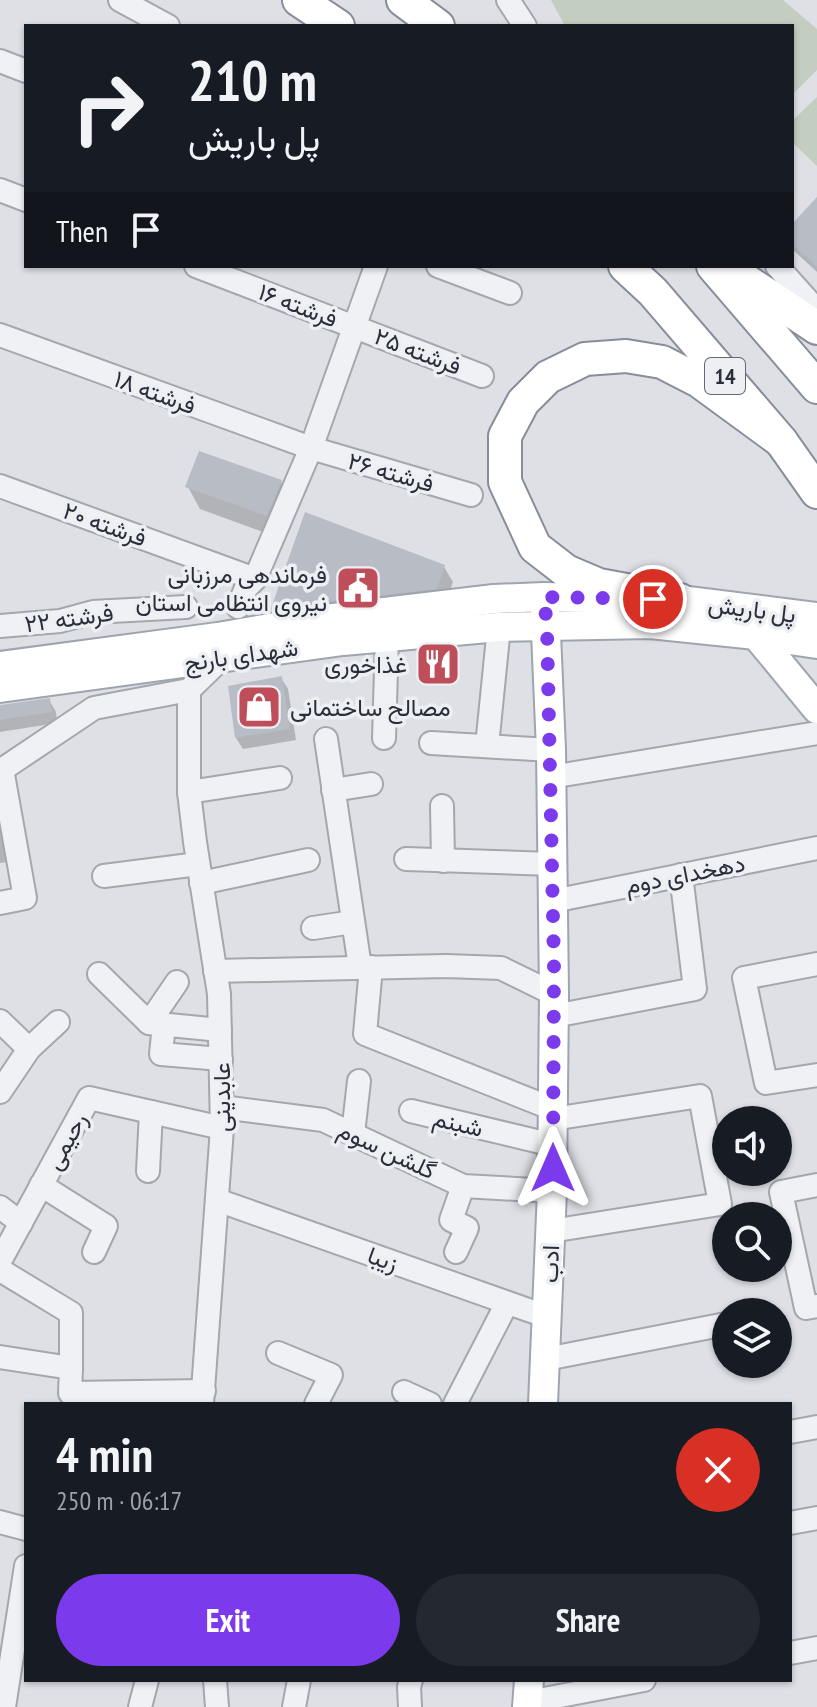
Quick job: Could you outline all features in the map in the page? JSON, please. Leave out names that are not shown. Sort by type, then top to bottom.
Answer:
[{"type":"highway","points":[[299,0],[335,24]]},
{"type":"highway","points":[[403,0],[435,24]]},
{"type":"highway","name":"14","points":[[627,268],[653,292],[781,441],[817,492]]},
{"type":"highway","name":"14","points":[[715,268],[817,387]]},
{"type":"highway","points":[[727,268],[817,328]]},
{"type":"highway","points":[[680,600],[599,585],[566,571],[535,547],[505,482],[505,436],[523,402],[548,377],[585,359],[626,356],[662,362],[699,381],[781,441]]},
{"type":"main road","name":"پل باریش","points":[[294,624],[494,599],[544,597],[680,600],[817,617]]},
{"type":"main road","name":"ادب","points":[[543,1402],[551,1231],[554,1005],[551,763],[544,597]]},
{"type":"main road","name":"شهدای بارنج","points":[[0,666],[294,624]]},
{"type":"main road","name":"شهدای بارنج","points":[[0,688],[387,636],[499,627],[650,624],[817,644]]},
{"type":"main road","points":[[756,635],[817,709]]},
{"type":"street","points":[[120,0],[164,24]]},
{"type":"street","points":[[508,0],[524,24]]},
{"type":"street","points":[[0,61],[24,70]]},
{"type":"street","points":[[0,190],[24,199]]},
{"type":"street","name":"۱۶ فرشته","points":[[201,268],[354,327]]},
{"type":"street","points":[[238,607],[246,588],[255,579],[311,448],[375,268]]},
{"type":"street","points":[[443,268],[510,293]]},
{"type":"street","points":[[779,268],[817,308]]},
{"type":"street","name":"۲۵ فرشته","points":[[354,327],[482,376]]},
{"type":"street","name":"۱۸ فرشته","points":[[0,335],[311,448]]},
{"type":"street","name":"۲۶ فرشته","points":[[311,448],[471,495]]},
{"type":"street","name":"۲۰ فرشته","points":[[0,486],[255,579]]},
{"type":"street","name":"۲۲ فرشته","points":[[0,626],[60,621],[93,612],[186,607]]},
{"type":"street","points":[[487,746],[499,627]]},
{"type":"street","points":[[384,738],[387,636]]},
{"type":"street","points":[[0,903],[25,898],[1,770],[94,708],[189,690],[222,658]]},
{"type":"street","name":"عابدینی","points":[[189,690],[189,792],[219,994],[221,1059],[222,1118],[203,1397]]},
{"type":"street","points":[[431,743],[487,746],[551,763],[817,733]]},
{"type":"street","points":[[326,739],[353,922],[366,967],[365,1034],[553,1124],[700,1096],[720,1204],[551,1231]]},
{"type":"street","points":[[189,792],[280,778]]},
{"type":"street","points":[[333,790],[371,784]]},
{"type":"street","points":[[442,806],[443,861]]},
{"type":"street","name":"دهخدای دوم","points":[[553,901],[817,848]]},
{"type":"street","points":[[406,859],[552,864]]},
{"type":"street","points":[[104,876],[200,873],[308,860]]},
{"type":"street","points":[[215,971],[446,966],[501,968],[554,1005],[695,989],[681,875]]},
{"type":"street","points":[[313,928],[353,922]]},
{"type":"street","points":[[817,964],[744,978],[766,1083],[817,1075]]},
{"type":"street","points":[[99,974],[157,1023],[220,1030]]},
{"type":"street","points":[[177,982],[157,1023],[161,1054],[221,1059]]},
{"type":"street","points":[[0,1021],[29,1049]]},
{"type":"street","points":[[0,1092],[29,1049],[58,1022]]},
{"type":"street","points":[[353,1134],[359,1081]]},
{"type":"street","name":"رحیمی","points":[[0,1261],[89,1098],[151,1112],[222,1118]]},
{"type":"street","name":"شبنم","points":[[411,1111],[553,1124]]},
{"type":"street","points":[[148,1171],[151,1112]]},
{"type":"street","name":"گلشن سوم","points":[[222,1118],[323,1120],[463,1186],[552,1191]]},
{"type":"street","points":[[41,1185],[106,1226],[94,1252]]},
{"type":"street","points":[[812,1307],[781,1192],[817,1185]]},
{"type":"street","points":[[456,1252],[467,1228],[451,1220],[463,1186]]},
{"type":"street","name":"زیبا","points":[[217,1200],[548,1317]]},
{"type":"street","points":[[0,1207],[21,1223]]},
{"type":"street","points":[[0,1270],[71,1313],[70,1393],[203,1397]]},
{"type":"street","points":[[456,1402],[507,1303]]},
{"type":"street","points":[[546,1359],[712,1327]]},
{"type":"street","points":[[278,1353],[331,1375],[317,1402]]},
{"type":"street","points":[[0,1357],[71,1368]]},
{"type":"street","points":[[404,1392],[426,1402]]},
{"type":"street","points":[[792,1432],[817,1427]]},
{"type":"street","points":[[792,1523],[817,1518]]},
{"type":"street","points":[[0,1522],[24,1528]]},
{"type":"street","points":[[4,1707],[24,1579]]},
{"type":"street","points":[[792,1653],[817,1648]]},
{"type":"street","points":[[140,1707],[146,1682]]},
{"type":"street","points":[[215,1682],[217,1707]]},
{"type":"street","points":[[294,1707],[299,1682]]},
{"type":"street","points":[[410,1682],[410,1707]]},
{"type":"street","points":[[527,1699],[632,1682]]},
{"type":"green space","points":[[551,0],[783,0],[817,29],[817,70],[794,93],[794,24],[564,24]]},
{"type":"green space","points":[[817,97],[817,166],[794,144],[794,119]]},
{"type":"building","points":[[817,197],[817,267],[794,246],[794,222]]},
{"type":"building","points":[[199,451],[282,480],[267,516],[185,487]]},
{"type":"building","name":"فرماندهی مرزبانی نیروی انتظامی استان","points":[[305,512],[445,565],[437,589],[270,611]]},
{"type":"building","name":"مصالح ساختمانی","points":[[282,676],[290,729],[235,738],[228,686]]},
{"type":"building","points":[[50,698],[52,712],[0,720],[0,705]]},
{"type":"place","name":"فرماندهی مرزبانی نیروی انتظامی استان","points":[[358,588]]},
{"type":"place","name":"غذاخوری","points":[[438,664]]},
{"type":"place","name":"مصالح ساختمانی","points":[[259,707]]},
{"type":"route","points":[[553,1168],[551,750],[544,597],[653,599]]}]
